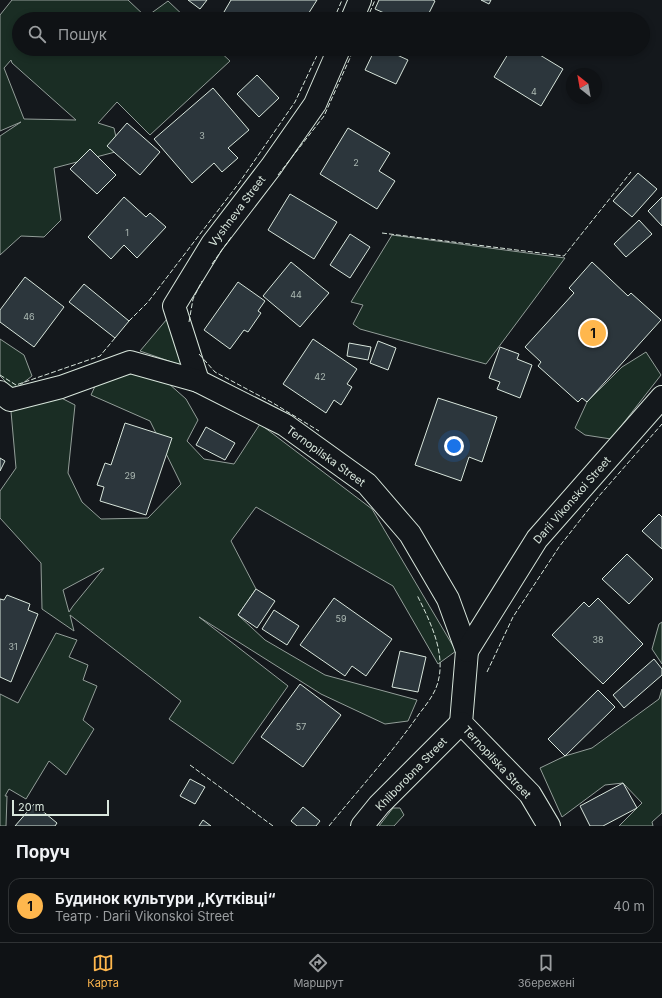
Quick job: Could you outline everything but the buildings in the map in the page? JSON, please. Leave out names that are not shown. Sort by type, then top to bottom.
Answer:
[{"type":"street","points":[[355,12],[360,0]]},
{"type":"street","name":"Vyshneva Street","points":[[198,381],[174,306],[212,244],[315,104],[336,56]]},
{"type":"street","name":"Ternopilska Street","points":[[0,392],[10,400],[61,387],[130,362],[198,381],[285,426],[367,484],[410,534],[448,599],[467,651],[460,722],[530,794],[549,826]]},
{"type":"street","name":"Darii Vikonskoi Street","points":[[467,651],[537,539],[662,397]]},
{"type":"street","name":"Khliborobna Street","points":[[362,826],[379,805],[460,722]]},
{"type":"green space","points":[[12,0],[128,0],[141,12],[12,12],[12,56],[225,56],[230,61],[150,135],[117,102],[98,123],[114,128],[119,151],[54,168],[61,220],[44,237],[21,236],[0,255],[0,136],[21,122],[0,131],[0,15]],"holes":[[[11,60],[12,63],[76,120],[24,119],[4,68]]]},
{"type":"green space","points":[[168,1],[180,12],[153,12]]},
{"type":"green space","points":[[392,235],[565,258],[486,364],[360,329],[353,324],[363,305],[351,302]]},
{"type":"green space","points":[[167,319],[186,367],[140,351]]},
{"type":"green space","points":[[0,339],[24,355],[32,376],[14,390],[0,376]]},
{"type":"green space","points":[[646,352],[661,375],[611,439],[585,435],[575,428],[587,402],[622,367]]},
{"type":"green space","points":[[125,367],[168,383],[186,399],[198,420],[187,441],[204,459],[234,464],[260,424],[372,509],[456,651],[438,664],[393,586],[256,507],[231,541],[256,589],[238,615],[265,640],[325,675],[417,700],[408,721],[385,724],[321,694],[199,617],[288,686],[233,764],[169,719],[181,701],[70,615],[74,631],[42,609],[41,563],[0,518],[0,491],[16,468],[10,400],[34,384],[75,405],[68,473],[82,502],[101,519],[148,518],[181,484],[150,421],[91,395],[101,373]],"holes":[[[104,568],[69,612],[63,590]]]},
{"type":"green space","points":[[662,622],[662,664],[652,649],[659,624]]},
{"type":"green space","points":[[56,633],[77,640],[69,657],[88,665],[83,680],[97,686],[83,720],[94,729],[66,775],[49,761],[26,799],[9,789],[5,796],[7,796],[6,826],[0,826],[0,694],[18,703]]},
{"type":"green space","points":[[662,689],[662,813],[652,822],[653,826],[619,826],[642,803],[623,783],[605,785],[562,817],[540,768],[565,756],[592,748],[659,699]]},
{"type":"green space","points":[[393,808],[400,808],[404,815],[394,826],[379,826]]},
{"type":"fence","points":[[337,12],[342,0]]},
{"type":"fence","points":[[370,12],[375,0]]},
{"type":"fence","points":[[129,321],[148,302],[239,183],[295,102],[317,56]]},
{"type":"fence","points":[[278,175],[324,116],[351,56]]},
{"type":"fence","points":[[382,233],[564,256],[631,172]]},
{"type":"fence","points":[[212,264],[232,236]]},
{"type":"fence","points":[[189,322],[193,299],[202,281]]},
{"type":"fence","points":[[0,375],[16,385],[100,356],[115,338]]},
{"type":"fence","points":[[199,354],[215,372],[273,403],[319,431]]},
{"type":"fence","points":[[487,672],[513,617],[559,547],[599,496],[662,424]]},
{"type":"fence","points":[[329,826],[398,743],[433,695],[437,686],[440,671],[438,649],[427,615],[417,595]]},
{"type":"fence","points":[[190,765],[273,826]]},
{"type":"place","name":"Будинок культури „Кутківці“","points":[[593,333]]}]
